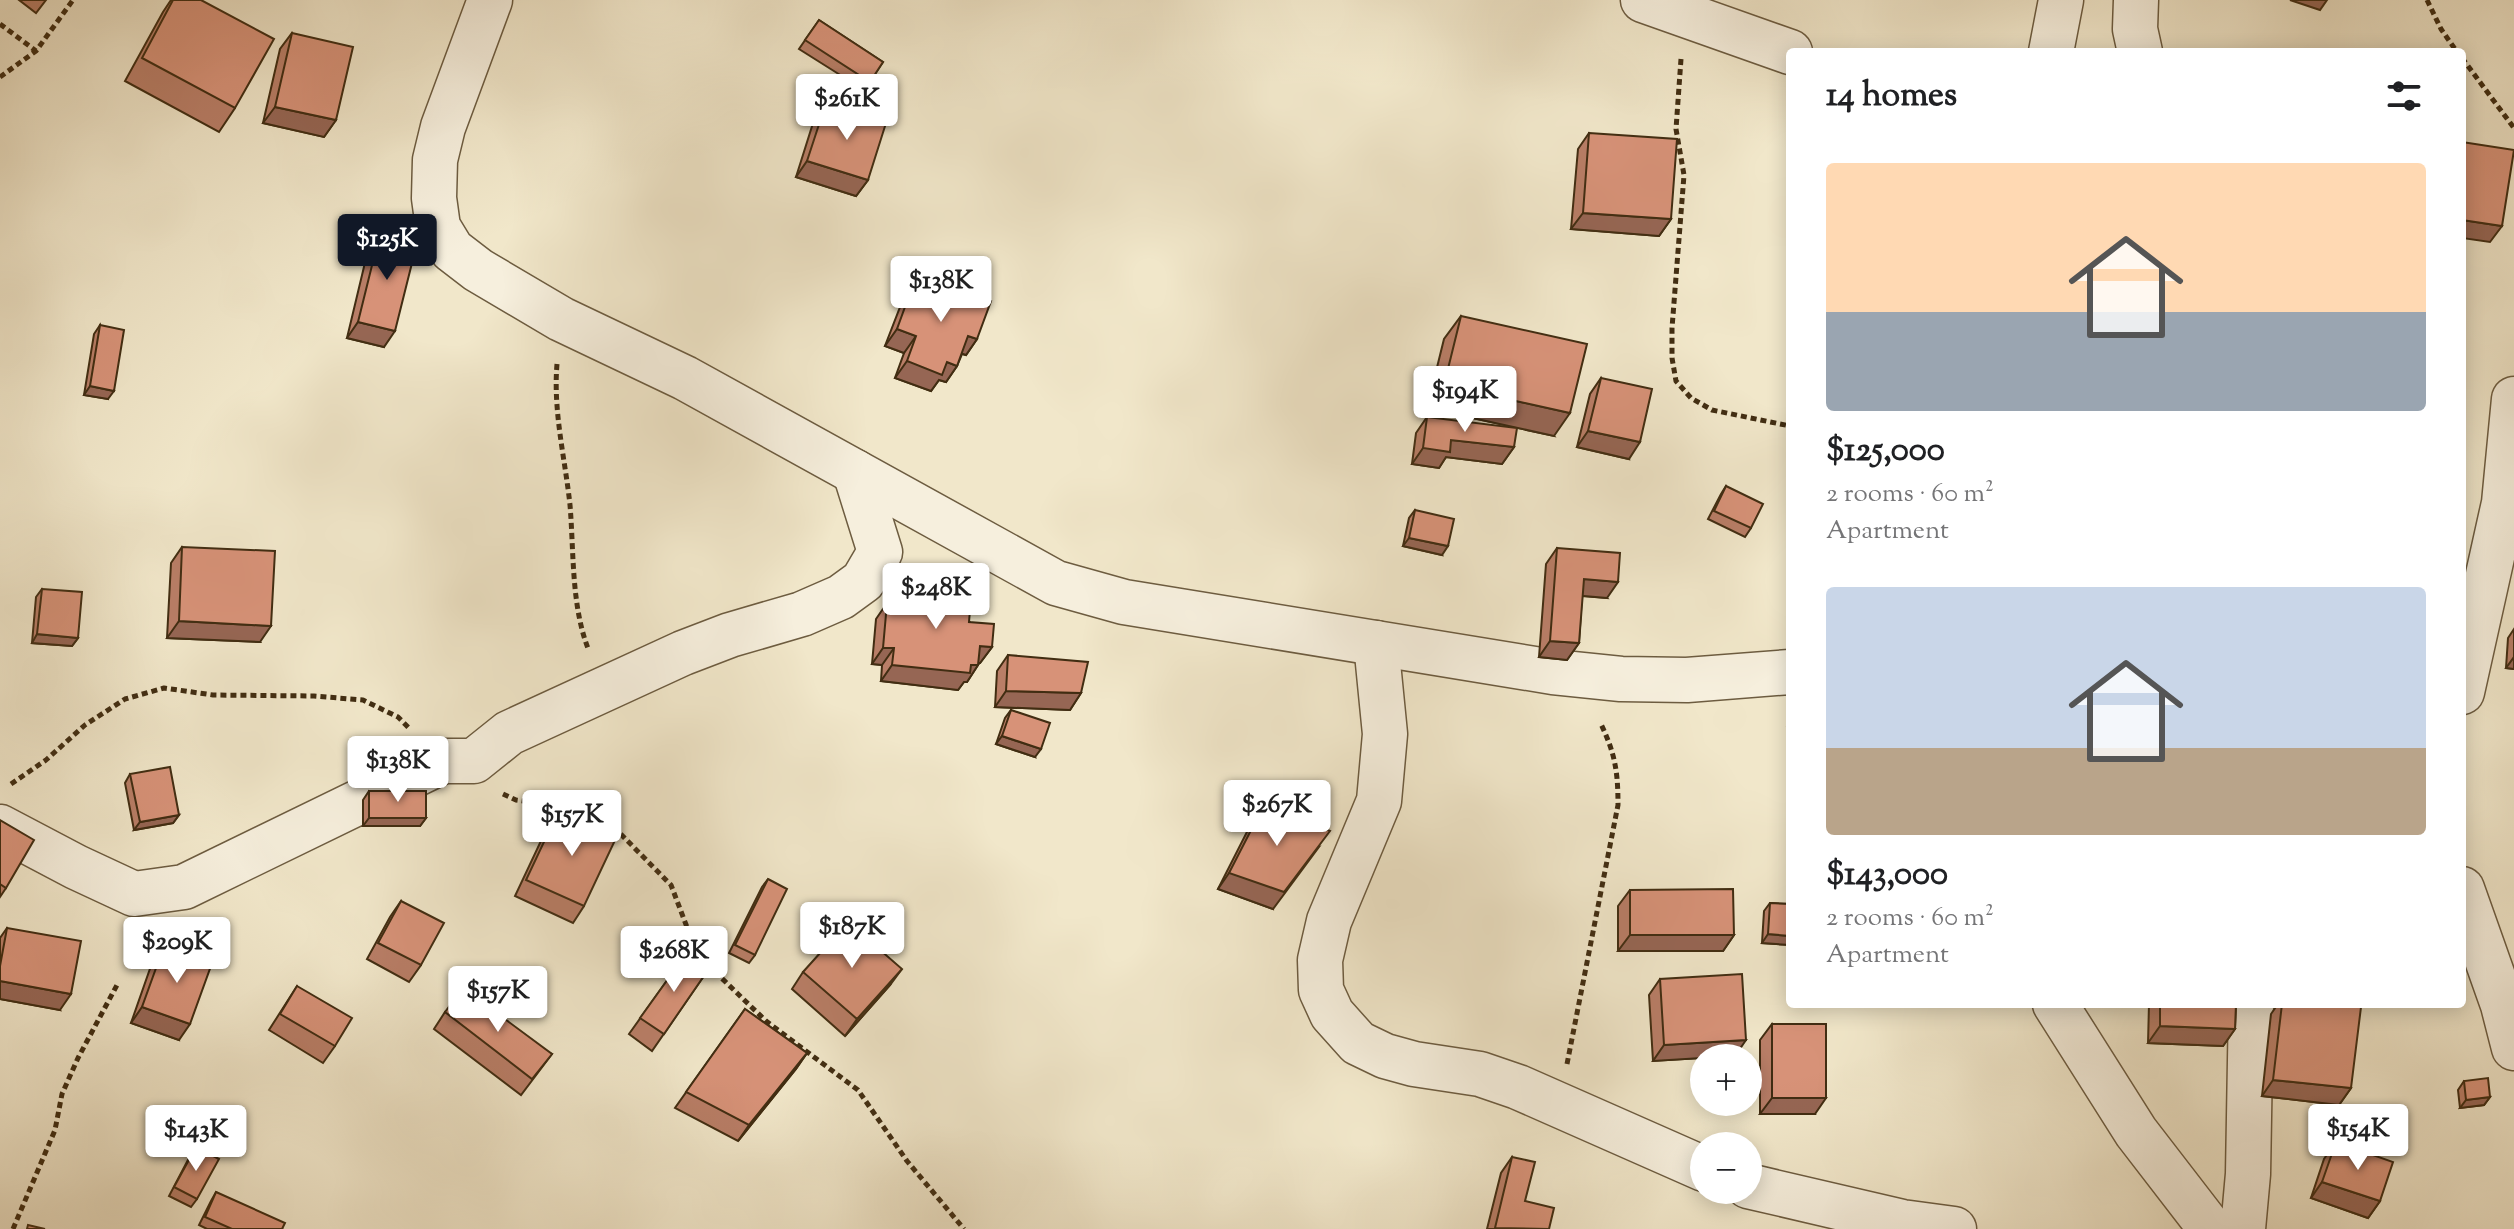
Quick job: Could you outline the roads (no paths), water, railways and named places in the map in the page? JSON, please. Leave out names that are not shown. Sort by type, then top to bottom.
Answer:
[{"type":"street","points":[[490,0],[443,127],[435,160],[434,198],[438,227],[452,250],[478,270],[561,319],[685,378],[1056,583],[1124,602],[1553,672],[1621,679],[1687,680],[1786,672]]},
{"type":"street","points":[[1643,0],[1786,51]]},
{"type":"street","points":[[2052,48],[2061,0]]},
{"type":"street","points":[[2136,0],[2135,29],[2139,48]]},
{"type":"street","points":[[2466,674],[2504,503],[2514,399]]},
{"type":"street","points":[[0,827],[134,894],[184,887],[683,653],[841,597],[863,581],[880,552],[855,472]]},
{"type":"street","points":[[1376,643],[1385,734],[1379,801],[1329,921],[1320,960],[1321,990],[1332,1014],[1358,1043],[1385,1056],[1414,1064],[1480,1074],[1690,1163]]},
{"type":"street","points":[[2466,900],[2503,1005],[2514,1048]]},
{"type":"street","points":[[2058,1008],[2136,1132],[2210,1228]]},
{"type":"street","points":[[2243,1229],[2248,1174],[2251,1008]]},
{"type":"street","points":[[1762,1190],[1902,1222],[1954,1229]]},
{"type":"street","points":[[2199,1229],[2221,1229]]}]
